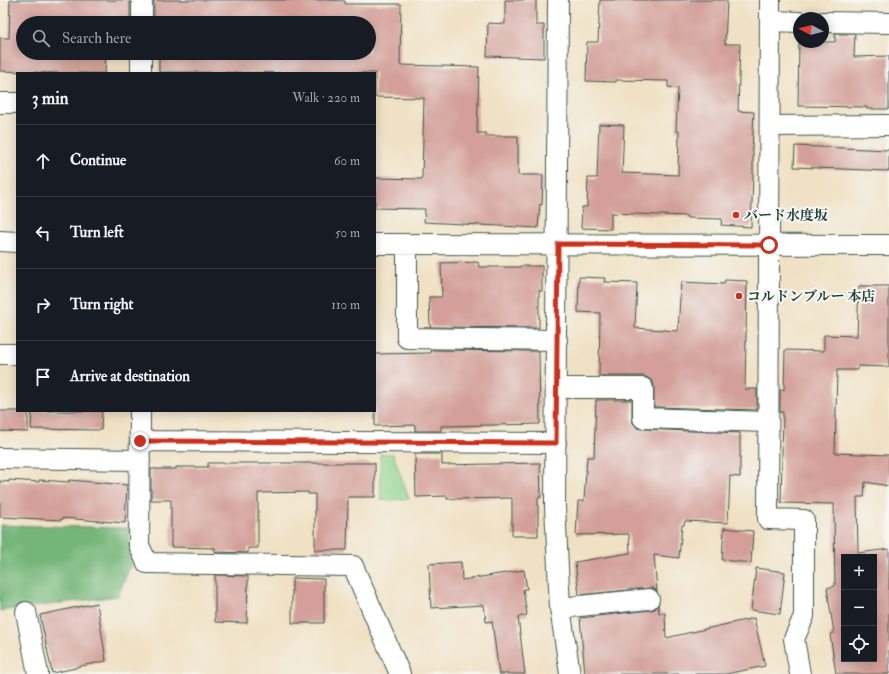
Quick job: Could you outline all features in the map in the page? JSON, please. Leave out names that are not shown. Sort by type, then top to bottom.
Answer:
[{"type":"street","points":[[142,0],[142,16]]},
{"type":"street","points":[[558,0],[558,244],[555,506],[560,608],[570,674]]},
{"type":"street","points":[[770,0],[768,519],[804,520],[804,616],[794,639],[800,674]]},
{"type":"street","points":[[770,21],[793,22]]},
{"type":"street","points":[[829,22],[889,23]]},
{"type":"street","points":[[141,72],[142,60]]},
{"type":"street","points":[[0,103],[16,103]]},
{"type":"street","points":[[770,126],[889,125]]},
{"type":"street","points":[[0,241],[16,242]]},
{"type":"street","points":[[376,244],[889,245]]},
{"type":"street","points":[[407,244],[407,338],[557,340]]},
{"type":"street","points":[[0,354],[16,354]]},
{"type":"street","points":[[556,388],[643,388],[643,418],[768,422]]},
{"type":"street","points":[[140,412],[139,545],[147,563],[353,566],[400,674]]},
{"type":"street","points":[[0,458],[140,451],[556,443]]},
{"type":"street","points":[[560,608],[649,599]]},
{"type":"street","points":[[26,612],[38,674]]},
{"type":"green space","points":[[380,454],[393,454],[409,499],[381,500]]},
{"type":"green space","points":[[0,525],[129,528],[131,564],[118,596],[0,611]]},
{"type":"building","points":[[10,0],[130,0],[130,16],[16,16],[16,60],[106,60],[105,72],[0,71],[0,38],[9,38]]},
{"type":"building","points":[[154,0],[325,0],[345,1],[345,4],[401,4],[400,65],[479,67],[477,133],[486,133],[486,136],[518,136],[518,175],[543,175],[542,205],[540,204],[538,228],[424,222],[425,209],[376,208],[376,178],[422,179],[424,98],[376,97],[376,72],[159,72],[159,60],[376,60],[376,16],[154,16]]},
{"type":"building","points":[[505,0],[536,0],[536,25],[544,25],[544,58],[487,56],[488,23],[505,24]]},
{"type":"building","points":[[600,0],[727,0],[725,44],[740,44],[738,111],[754,112],[751,227],[721,225],[722,219],[611,213],[611,229],[581,228],[582,207],[587,207],[588,178],[597,178],[599,124],[624,125],[622,173],[678,175],[679,131],[676,131],[678,88],[668,87],[668,81],[586,81],[587,42],[598,42]]},
{"type":"building","points":[[835,34],[855,34],[854,57],[889,56],[889,109],[867,109],[867,107],[798,106],[799,48],[829,48],[829,42],[835,42]]},
{"type":"building","points":[[795,146],[889,150],[889,171],[794,167]]},
{"type":"building","points":[[478,262],[479,267],[542,266],[542,291],[539,291],[539,328],[430,327],[429,297],[442,297],[441,263]]},
{"type":"building","points":[[579,277],[605,278],[604,282],[637,283],[635,328],[678,331],[681,282],[724,284],[725,280],[747,281],[745,389],[757,389],[757,410],[654,407],[653,382],[648,378],[643,376],[599,376],[600,313],[578,312]]},
{"type":"building","points":[[859,286],[889,286],[889,367],[858,366],[858,370],[837,370],[835,453],[889,455],[889,486],[865,482],[864,497],[857,497],[858,553],[889,549],[889,674],[836,674],[830,634],[834,633],[827,588],[835,586],[834,504],[781,503],[783,412],[780,412],[780,390],[784,390],[785,350],[824,351],[824,335],[857,336]]},
{"type":"building","points":[[430,350],[539,351],[540,424],[441,426],[441,431],[415,431],[415,425],[375,426],[376,354],[431,353]]},
{"type":"building","points":[[596,400],[632,400],[632,418],[633,423],[637,428],[740,433],[740,477],[730,476],[728,523],[685,521],[684,525],[682,525],[679,558],[654,555],[657,591],[653,588],[648,588],[579,595],[575,562],[630,553],[629,534],[576,535],[578,501],[584,501],[587,457],[594,457]]},
{"type":"building","points":[[0,411],[28,412],[28,432],[0,431]]},
{"type":"building","points":[[32,412],[102,412],[101,430],[31,429]]},
{"type":"building","points":[[415,454],[442,454],[442,465],[540,463],[541,497],[538,498],[538,536],[512,536],[512,498],[447,499],[447,496],[416,497]]},
{"type":"building","points":[[208,463],[375,463],[375,497],[348,497],[347,550],[315,550],[315,494],[308,494],[308,492],[258,493],[258,548],[248,548],[248,553],[215,552],[215,548],[171,547],[171,500],[151,500],[151,469],[208,467]]},
{"type":"building","points":[[9,480],[69,482],[69,480],[127,485],[125,523],[62,518],[62,520],[0,517],[0,481],[9,482]]},
{"type":"building","points":[[724,528],[753,531],[751,563],[722,560]]},
{"type":"building","points":[[461,562],[462,580],[524,570],[527,589],[523,589],[527,615],[518,617],[525,674],[499,674],[492,621],[486,622],[484,605],[431,608],[429,564]]},
{"type":"building","points":[[756,568],[785,572],[780,614],[751,610]]},
{"type":"building","points":[[215,575],[248,576],[247,623],[215,622]]},
{"type":"building","points":[[292,578],[324,579],[324,623],[292,623]]},
{"type":"building","points":[[97,603],[106,661],[52,673],[40,615]]},
{"type":"building","points":[[658,605],[659,613],[665,613],[666,638],[754,618],[765,666],[726,674],[585,674],[580,618],[650,610],[655,609]]},
{"type":"place","name":"バード水度坂","points":[[736,215]]},
{"type":"place","name":"コルドンブルー 本店","points":[[739,296]]},
{"type":"route","points":[[140,441],[556,443],[558,244],[769,245]]}]
